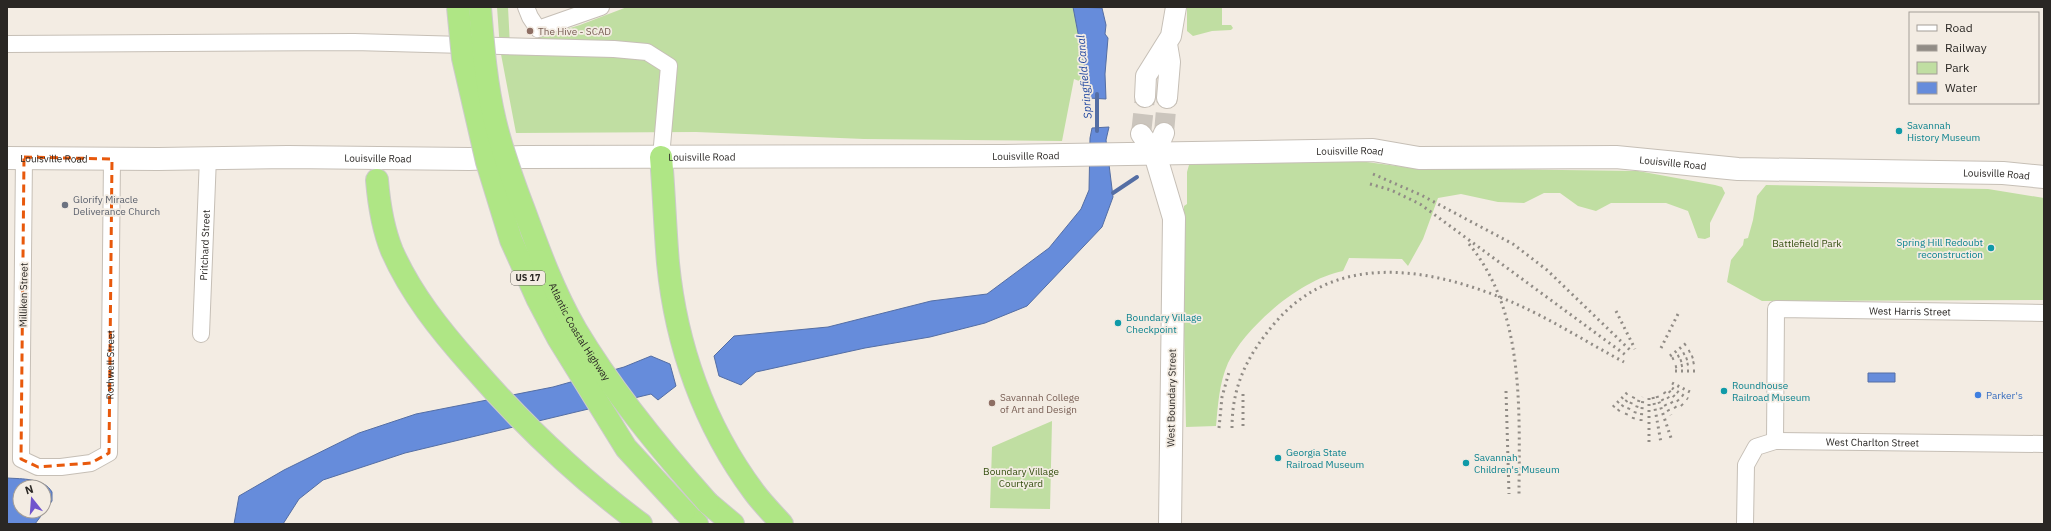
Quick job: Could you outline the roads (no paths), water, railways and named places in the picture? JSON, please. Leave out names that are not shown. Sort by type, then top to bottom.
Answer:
[{"type":"highway","name":"US 17","points":[[458,7],[463,58],[487,162],[511,240],[538,300],[558,338],[626,448],[690,518]]},
{"type":"highway","name":"Atlantic Coastal Highway","points":[[480,7],[484,58],[495,121],[511,175],[555,288],[576,329],[614,388],[662,452],[708,503],[733,524]]},
{"type":"highway","points":[[661,157],[671,285],[680,331],[692,379],[719,437],[754,493],[782,524]]},
{"type":"highway","points":[[377,180],[383,223],[392,249],[418,299],[453,344],[499,398],[534,434],[641,524]]},
{"type":"main road","name":"Louisville Road","points":[[16,158],[112,159],[208,157],[469,159],[1155,154],[1373,150],[1419,158],[1616,157],[1738,169],[2003,173],[2044,177]]},
{"type":"main road","name":"West Boundary Street","points":[[1155,154],[1174,218],[1170,524]]},
{"type":"street","points":[[526,7],[530,17],[538,29],[601,7]]},
{"type":"street","points":[[1144,97],[1146,76],[1155,59],[1167,44],[1174,26],[1176,7]]},
{"type":"street","points":[[7,44],[354,42],[614,49],[647,52],[669,66],[661,157]]},
{"type":"street","points":[[1166,98],[1170,62],[1167,44]]},
{"type":"street","points":[[1155,154],[1164,133]]},
{"type":"street","name":"West Boundary Street","points":[[1141,134],[1155,154]]},
{"type":"street","name":"Pritchard Street","points":[[201,334],[208,157]]},
{"type":"street","name":"Milliken Street","points":[[16,158],[21,433]]},
{"type":"street","name":"Rothwell Street","points":[[21,433],[21,459],[38,467],[61,467],[91,463],[109,453],[112,159]]},
{"type":"street","name":"West Harris Street","points":[[1775,441],[1776,309],[2044,313]]},
{"type":"street","name":"West Charlton Street","points":[[1745,524],[1746,465],[1756,446],[1775,441],[2044,444]]},
{"type":"water","points":[[1073,7],[1102,8],[1106,25],[1105,34],[1108,38],[1105,74],[1106,99],[1088,98],[1086,75]]},
{"type":"water","points":[[1109,127],[1106,140],[1113,197],[1102,227],[1027,306],[985,323],[930,337],[865,348],[756,372],[741,385],[719,376],[714,356],[734,336],[828,327],[931,301],[987,294],[1049,248],[1081,209],[1089,190],[1090,138],[1092,128]]},
{"type":"water","points":[[651,356],[670,364],[676,386],[658,400],[651,394],[405,453],[323,480],[299,499],[283,524],[234,524],[239,496],[284,470],[359,433],[416,414],[553,387],[624,367]]},
{"type":"water","points":[[1868,373],[1895,373],[1895,382],[1868,382]]},
{"type":"water","points":[[7,478],[26,479],[12,479],[12,519],[39,519],[35,524],[7,524]]},
{"type":"waterway","name":"Springfield Canal","points":[[1097,94],[1097,131]]},
{"type":"waterway","points":[[1113,193],[1137,177]]},
{"type":"tunnel","points":[[1141,134],[1145,97]]},
{"type":"tunnel","points":[[1164,133],[1167,98]]},
{"type":"railway","points":[[1373,174],[1421,195],[1513,244],[1547,270],[1631,351]]},
{"type":"railway","points":[[1370,184],[1391,190],[1420,204],[1627,356]]},
{"type":"railway","points":[[1469,244],[1488,271],[1501,301],[1510,332],[1518,398],[1519,497]]},
{"type":"railway","points":[[1232,428],[1235,399],[1243,372],[1256,348],[1274,324],[1300,299],[1329,283],[1360,275],[1392,272],[1426,276],[1459,283],[1492,294],[1523,307],[1624,362]]},
{"type":"railway","points":[[1616,311],[1635,349]]},
{"type":"railway","points":[[1661,348],[1678,314]]},
{"type":"railway","points":[[1670,356],[1688,342]]},
{"type":"railway","points":[[1672,359],[1692,350]]},
{"type":"railway","points":[[1680,361],[1695,356]]},
{"type":"railway","points":[[1675,367],[1697,362]]},
{"type":"railway","points":[[1675,371],[1698,371]]},
{"type":"railway","points":[[1219,428],[1222,397],[1229,372]]},
{"type":"railway","points":[[1672,383],[1692,393]]},
{"type":"railway","points":[[1672,388],[1688,399]]},
{"type":"railway","points":[[1613,407],[1630,390]]},
{"type":"railway","points":[[1506,391],[1509,494]]},
{"type":"railway","points":[[1669,391],[1683,406]]},
{"type":"railway","points":[[1664,392],[1678,411]]},
{"type":"railway","points":[[1243,394],[1243,428]]},
{"type":"railway","points":[[1626,415],[1635,394]]},
{"type":"railway","points":[[1657,396],[1672,441]]},
{"type":"railway","points":[[1641,421],[1643,397]]},
{"type":"railway","points":[[1653,397],[1661,443]]},
{"type":"railway","points":[[1618,411],[1629,398]]},
{"type":"railway","points":[[1649,398],[1649,445]]},
{"type":"railway","points":[[1662,399],[1671,415]]},
{"type":"railway","points":[[1633,419],[1639,400]]},
{"type":"place","name":"The Hive - SCAD","points":[[530,31]]},
{"type":"place","name":"Savannah History Museum","points":[[1899,131]]},
{"type":"place","name":"Glorify Miracle Deliverance Church","points":[[65,205]]},
{"type":"place","name":"Spring Hill Redoubt reconstruction","points":[[1991,248]]},
{"type":"place","name":"Boundary Village Checkpoint","points":[[1118,323]]},
{"type":"place","name":"Roundhouse Railroad Museum","points":[[1724,391]]},
{"type":"place","name":"Parker's","points":[[1978,395]]},
{"type":"place","name":"Savannah College of Art and Design","points":[[992,403]]},
{"type":"place","name":"Georgia State Railroad Museum","points":[[1278,458]]},
{"type":"place","name":"Savannah Children's Museum","points":[[1466,463]]},
{"type":"park label","name":"Battlefield Park","points":[[1807,243]]},
{"type":"park label","name":"Boundary Village Courtyard","points":[[1021,476]]}]
